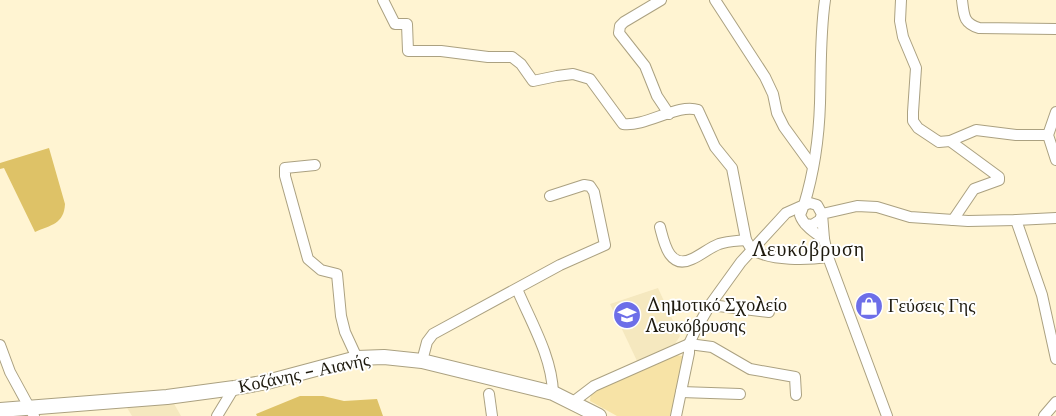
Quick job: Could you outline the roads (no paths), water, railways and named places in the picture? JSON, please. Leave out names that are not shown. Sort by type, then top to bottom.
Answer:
[{"type":"main road","name":"Κοζάνης - Αιανής","points":[[0,410],[27,413],[234,388],[267,382],[357,358],[384,357],[422,361],[553,393],[573,402],[590,414]]},
{"type":"street","points":[[383,0],[395,24],[407,24],[408,51],[441,51],[488,57],[512,57],[521,64],[533,81],[573,74],[590,80],[623,124],[637,124],[688,109],[698,110],[715,147],[732,168],[749,245]]},
{"type":"street","points":[[661,0],[624,22],[620,26],[619,32],[646,66],[657,96],[669,114]]},
{"type":"street","points":[[715,0],[765,77],[773,94],[777,113],[784,127],[813,167]]},
{"type":"street","points":[[804,222],[800,211],[804,206],[813,167],[820,105],[820,56],[825,0]]},
{"type":"street","points":[[901,0],[900,21],[903,37],[916,68],[913,121],[918,128],[939,142],[950,142],[976,130],[1048,135]]},
{"type":"street","points":[[962,0],[965,19],[968,23],[979,28],[1056,29]]},
{"type":"street","points":[[1056,112],[1048,135],[1056,160]]},
{"type":"street","points":[[950,142],[999,177],[999,180],[996,182],[974,189],[954,220]]},
{"type":"street","points":[[315,165],[285,168],[285,176],[308,259],[321,270],[338,274],[341,316],[345,332],[357,358]]},
{"type":"street","points":[[811,182],[821,210],[828,257],[887,416]]},
{"type":"street","points":[[422,361],[427,342],[433,334],[569,260],[605,244],[594,192],[590,186],[584,185],[550,196]]},
{"type":"street","points":[[676,416],[689,353],[689,344],[710,305],[749,245],[781,218],[793,211],[814,203],[821,210]]},
{"type":"street","points":[[821,210],[858,206],[877,207],[910,217],[954,220],[1056,218]]},
{"type":"street","points":[[804,222],[815,225],[820,220],[821,210]]},
{"type":"street","points":[[793,211],[824,239]]},
{"type":"street","points":[[1016,220],[1042,295],[1056,359]]},
{"type":"street","points":[[660,227],[667,252],[671,257],[683,262],[726,242],[749,245],[770,256],[807,260],[828,257]]},
{"type":"street","points":[[517,289],[549,365],[553,380],[553,393]]},
{"type":"street","points":[[710,305],[769,312]]},
{"type":"street","points":[[573,402],[594,386],[689,344],[712,346],[750,369],[794,377],[796,396]]},
{"type":"street","points":[[0,345],[27,413]]},
{"type":"street","points":[[217,416],[234,388]]},
{"type":"street","points":[[681,392],[740,394]]},
{"type":"street","points":[[489,394],[492,416]]},
{"type":"street","points":[[1044,416],[1056,402]]},
{"type":"place","name":"Γεύσεις Γης","points":[[869,306]]},
{"type":"place","name":"Δημοτικό Σχολείο Λευκόβρυσης","points":[[627,315]]},
{"type":"district","name":"Λευκόβρυση","points":[[809,249]]}]
